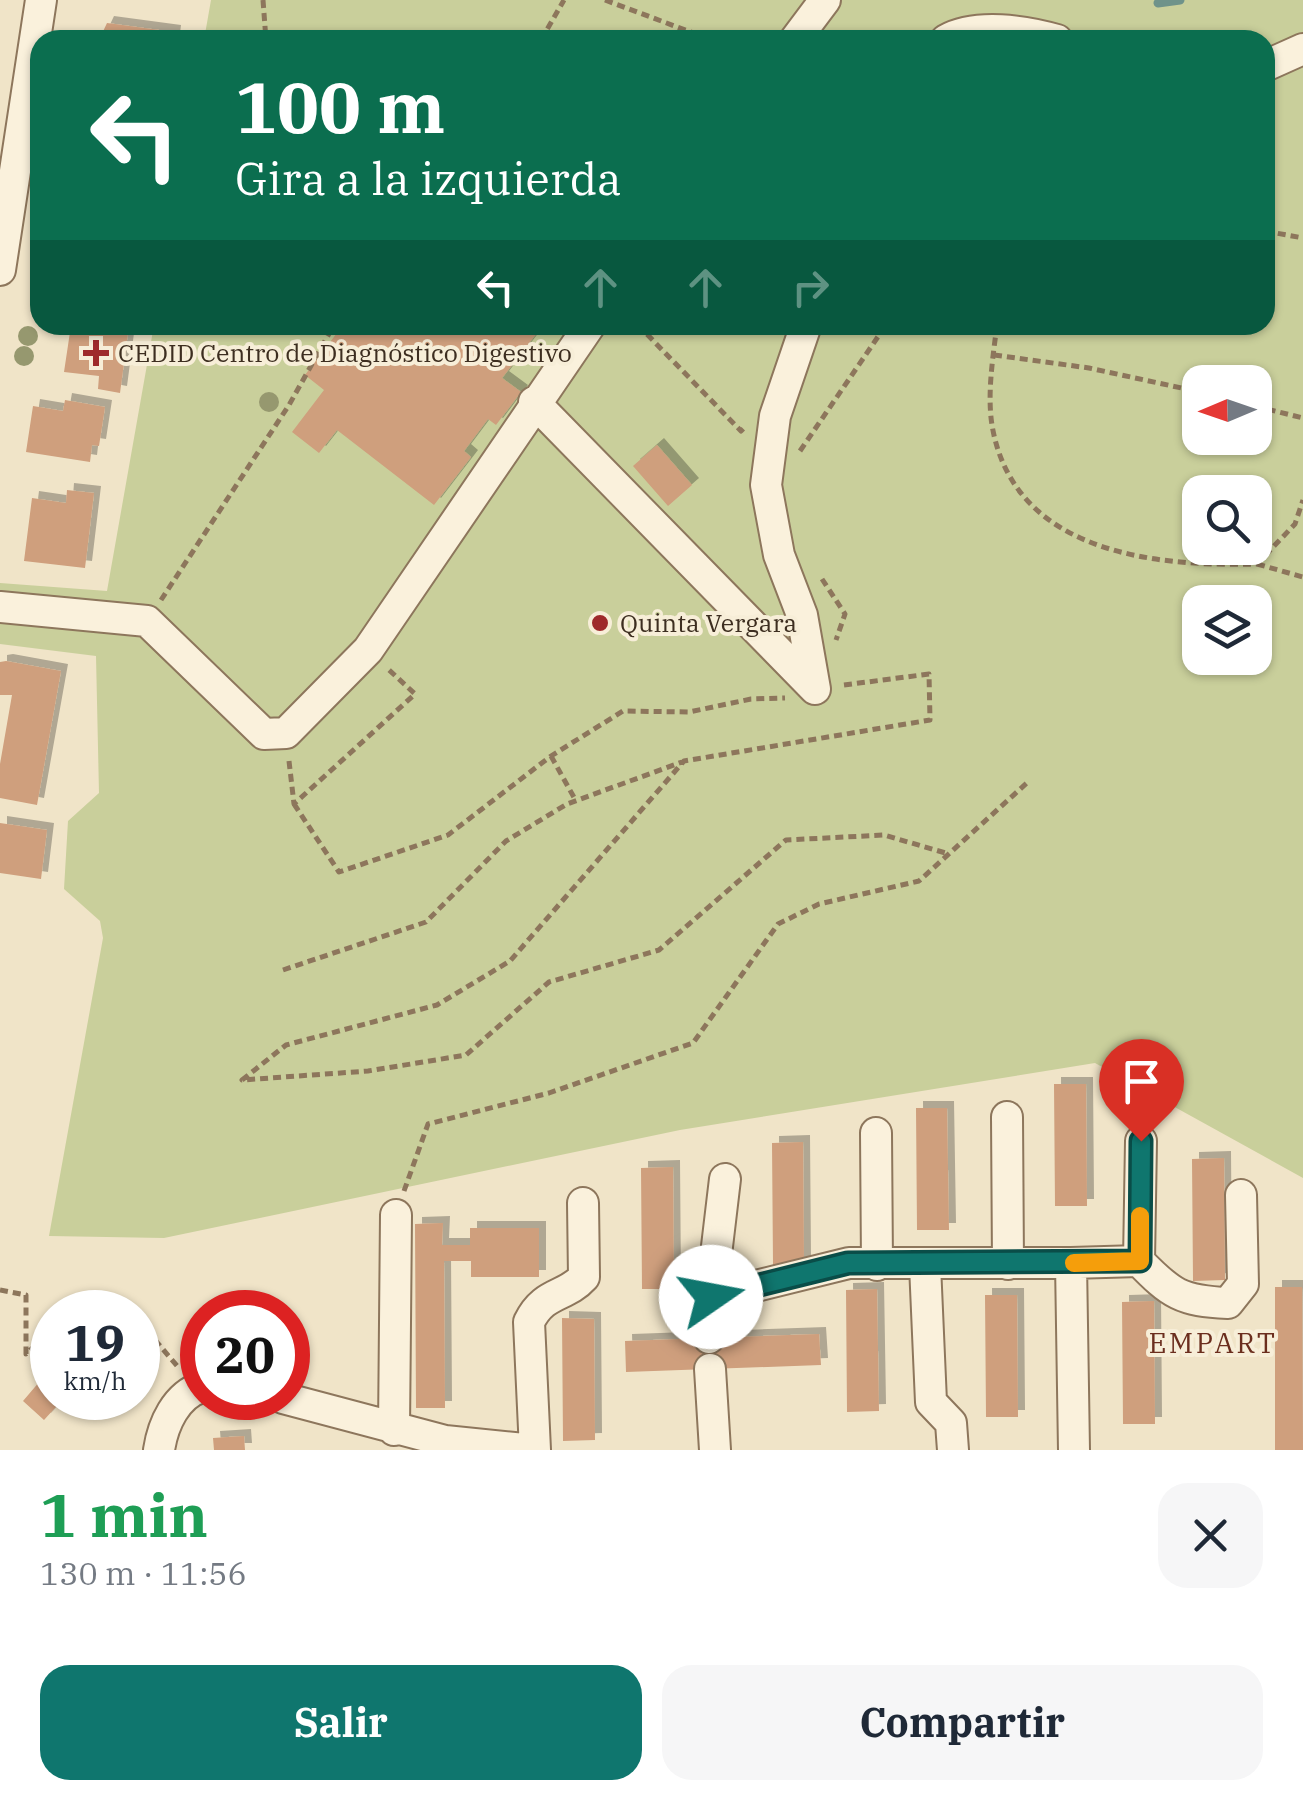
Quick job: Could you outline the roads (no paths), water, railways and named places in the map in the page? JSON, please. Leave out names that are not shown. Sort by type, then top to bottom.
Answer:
[{"type":"street","points":[[31,30],[41,0]]},
{"type":"street","points":[[802,30],[825,0]]},
{"type":"street","points":[[0,270],[15,76],[30,32]]},
{"type":"street","points":[[1275,62],[1303,49]]},
{"type":"street","points":[[0,607],[147,621],[242,717],[264,734],[286,733],[368,650],[583,335]]},
{"type":"street","points":[[534,402],[815,689],[802,615],[779,556],[766,485],[775,416],[803,335]]},
{"type":"street","points":[[1007,1117],[1008,1264]]},
{"type":"street","points":[[876,1133],[878,1264]]},
{"type":"street","points":[[1141,1141],[1140,1261],[1161,1284],[1189,1301],[1228,1303],[1243,1284],[1241,1195]]},
{"type":"street","points":[[709,1338],[726,1179]]},
{"type":"street","points":[[310,1406],[442,1446],[535,1450],[529,1322],[550,1295],[576,1286],[584,1277],[583,1203]]},
{"type":"street","points":[[394,1430],[396,1215]]},
{"type":"street","points":[[711,1297],[838,1265],[1140,1261]]},
{"type":"street","points":[[1071,1263],[1074,1450]]},
{"type":"street","points":[[925,1265],[931,1402],[951,1423],[954,1450]]},
{"type":"street","points":[[710,1369],[715,1450]]},
{"type":"street","points":[[159,1450],[162,1431],[180,1404]]},
{"type":"waterway","points":[[1158,3],[1180,0]]},
{"type":"place","name":"CEDID Centro de Diagnóstico Digestivo","points":[[96,353]]},
{"type":"place","name":"Quinta Vergara","points":[[600,623]]},
{"type":"district","name":"EMPART","points":[[1213,1343]]}]
